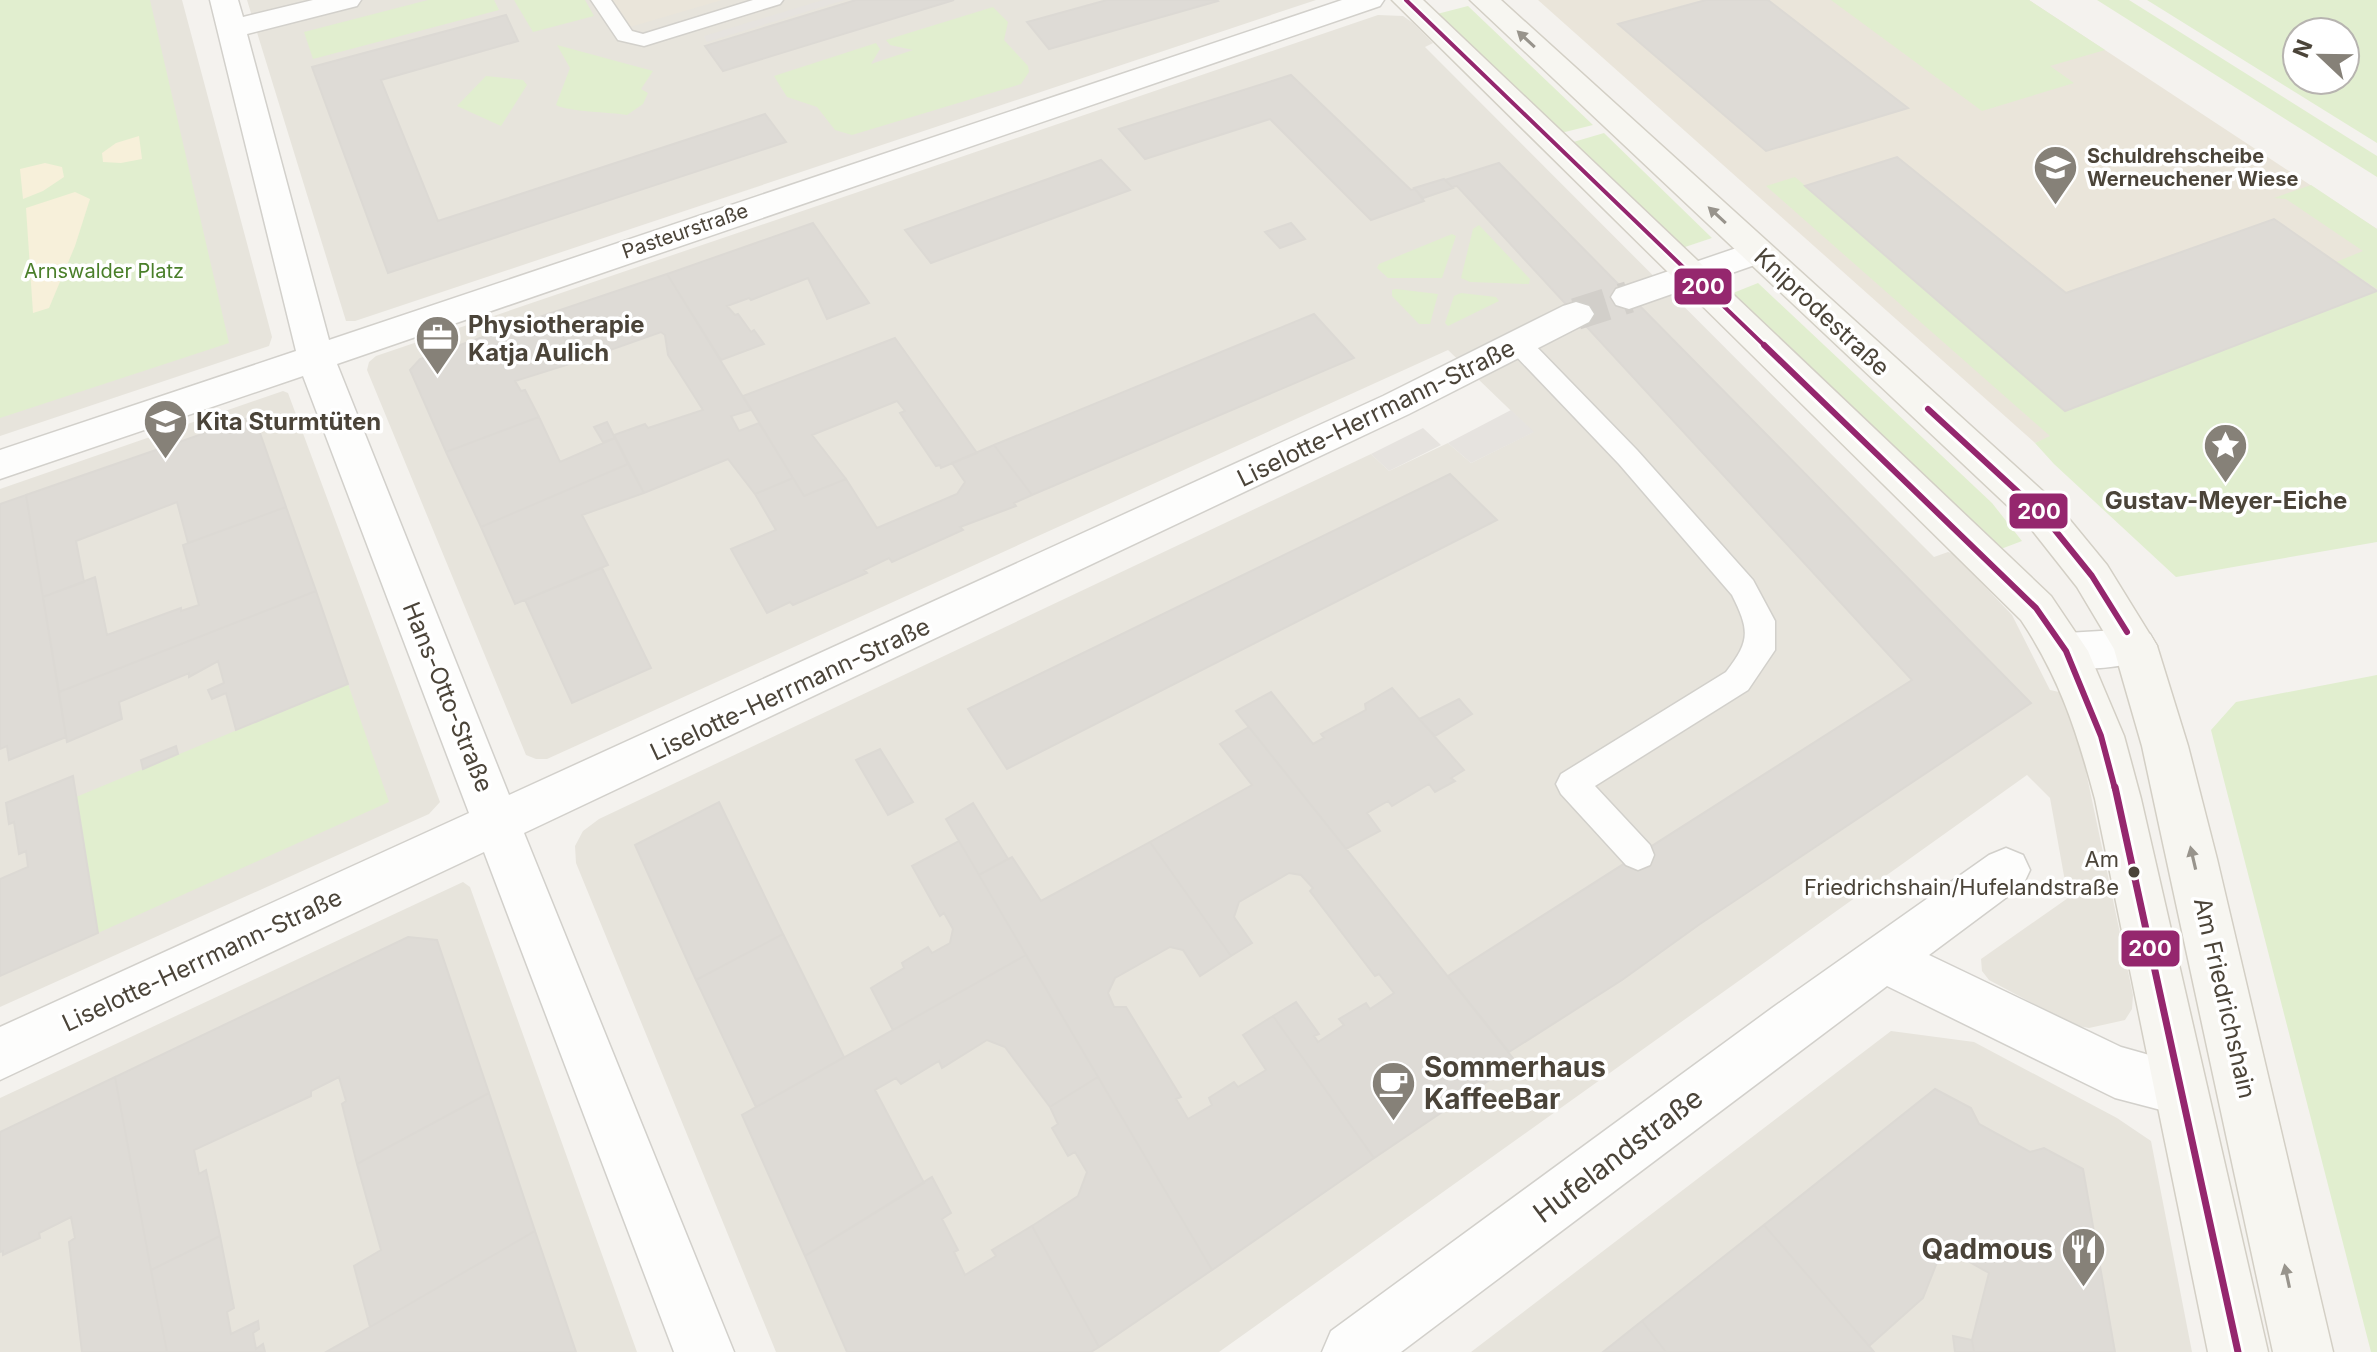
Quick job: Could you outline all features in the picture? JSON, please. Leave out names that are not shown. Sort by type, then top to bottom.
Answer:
[{"type":"street","name":"Hans-Otto-Straße","points":[[224,0],[324,382],[704,1352]]},
{"type":"street","points":[[232,29],[347,0]]},
{"type":"street","name":"Pasteurstraße","points":[[0,465],[1370,0]]},
{"type":"street","points":[[1406,0],[2036,608],[2066,651],[2101,736],[2111,774],[2238,1352]]},
{"type":"street","name":"Kniprodestraße","points":[[1484,0],[2042,514],[2092,576],[2135,646]]},
{"type":"street","points":[[1629,297],[1757,252]]},
{"type":"street","name":"Liselotte-Herrmann-Straße","points":[[0,1054],[499,825],[1520,345],[1576,314]]},
{"type":"street","points":[[2066,651],[2135,646]]},
{"type":"street","name":"Am Friedrichshain","points":[[2135,646],[2165,746],[2193,859],[2303,1352]]},
{"type":"street","name":"Hufelandstraße","points":[[1352,1352],[2006,870]]},
{"type":"street","points":[[1885,959],[2115,1072],[2180,1088]]},
{"type":"lane","points":[[601,0],[625,36],[644,40],[773,0]]},
{"type":"lane","points":[[1520,345],[1628,457],[1743,588],[1760,621],[1760,650],[1737,681],[1572,784],[1638,855]]},
{"type":"shaded area","name":"Arnswalder Platz","points":[[0,0],[182,0],[272,337],[269,346],[0,436]]},
{"type":"shaded area","points":[[247,0],[1316,0],[355,321],[346,321]]},
{"type":"shaded area","points":[[611,0],[722,0],[630,27]]},
{"type":"shaded area","points":[[823,0],[845,0],[707,42],[704,36]]},
{"type":"shaded area","name":"Schuldrehscheibe Werneuchener Wiese","points":[[1538,0],[2029,0],[2377,229],[2377,309],[2035,443]]},
{"type":"shaded area","points":[[1378,15],[1403,16],[1413,23],[1433,43],[1425,47],[1934,557],[1948,552],[1954,554],[2012,615],[2050,690],[2059,692],[2077,729],[2133,995],[2132,1009],[2125,1020],[2089,1028],[2073,1025],[1989,980],[1982,971],[1981,959],[2068,898],[2050,798],[2027,775],[1219,1352],[776,1352],[576,863],[575,846],[583,831],[599,819],[1371,454],[1389,471],[1448,443],[1471,463],[1533,432],[1448,350],[547,759],[536,759],[526,755],[367,370],[369,362],[376,356]]},
{"type":"shaded area","points":[[283,391],[288,393],[440,802],[429,814],[0,1007],[0,489]]},
{"type":"shaded area","points":[[1511,410],[1534,432],[1471,463],[1448,443]]},
{"type":"shaded area","points":[[1423,428],[1441,445],[1389,471],[1371,454]]},
{"type":"shaded area","points":[[463,882],[470,887],[637,1352],[0,1352],[0,1098]]},
{"type":"shaded area","points":[[1891,1031],[1974,1042],[2117,1118],[2151,1141],[2192,1352],[1471,1352]]},
{"type":"green space","name":"Arnswalder Platz","points":[[0,0],[150,0],[229,343],[0,418]]},
{"type":"green space","points":[[428,0],[494,0],[499,10],[313,59],[304,32]]},
{"type":"green space","points":[[514,0],[585,0],[594,16],[533,32]]},
{"type":"green space","points":[[1831,0],[2029,0],[2105,50],[2050,66],[2074,83],[1982,111]]},
{"type":"green space","points":[[2097,0],[2129,0],[2377,156],[2377,177]]},
{"type":"green space","points":[[2147,0],[2377,0],[2377,143],[2301,96],[2361,96],[2361,16],[2281,16],[2281,83]]},
{"type":"green space","points":[[1468,6],[1593,125],[1561,133],[1437,14]]},
{"type":"green space","points":[[993,7],[1008,22],[1004,40],[1028,66],[1029,72],[1021,84],[852,135],[835,130],[817,107],[787,97],[774,76],[876,43],[880,49],[871,64],[913,50],[890,45],[886,40]]},
{"type":"green space","points":[[557,45],[653,71],[641,89],[648,93],[643,104],[627,115],[556,105],[570,68]]},
{"type":"green space","points":[[486,76],[523,80],[527,85],[501,126],[457,106]]},
{"type":"green space","points":[[1604,133],[1712,238],[1682,248],[1570,143]]},
{"type":"green space","points":[[1795,177],[2065,411],[2377,291],[2377,542],[2176,577],[2035,443],[2050,436],[1766,186]]},
{"type":"green space","points":[[2311,185],[2377,229],[2377,289],[2336,262],[2363,251],[2286,199],[2274,198]]},
{"type":"green space","points":[[1479,225],[1530,279],[1529,284],[1470,282],[1461,278],[1473,229]]},
{"type":"green space","points":[[1452,234],[1456,236],[1442,278],[1388,278],[1377,268],[1379,264]]},
{"type":"green space","points":[[1758,283],[1992,503],[2022,541],[1993,552],[1728,295]]},
{"type":"green space","points":[[1392,290],[1438,294],[1430,324],[1419,324],[1392,296]]},
{"type":"green space","points":[[1461,293],[1496,297],[1499,301],[1448,326],[1445,323],[1454,296]]},
{"type":"green space","points":[[2377,675],[2377,1352],[2371,1352],[2211,730],[2236,702]]},
{"type":"green space","points":[[348,684],[389,802],[98,933],[76,797]]},
{"type":"sand","points":[[139,136],[142,159],[103,162],[102,153],[116,143]]},
{"type":"sand","points":[[45,163],[62,167],[64,177],[43,191],[23,199],[20,169]]},
{"type":"sand","points":[[75,192],[90,199],[75,246],[49,308],[33,313],[26,208]]},
{"type":"building","points":[[856,0],[954,0],[723,71],[705,46]]},
{"type":"building","points":[[1107,0],[1218,1],[1049,49],[1027,22]]},
{"type":"building","points":[[1706,0],[1768,0],[1908,108],[1766,151],[1618,24]]},
{"type":"building","points":[[506,15],[518,41],[381,80],[438,221],[765,114],[786,142],[388,273],[312,67]]},
{"type":"building","points":[[1291,75],[1411,190],[1415,189],[1424,201],[1371,220],[1270,119],[1145,159],[1119,129]]},
{"type":"building","points":[[1897,157],[2066,293],[2274,219],[2377,291],[2065,411],[1805,186]]},
{"type":"building","points":[[1101,160],[1130,190],[931,263],[905,230]]},
{"type":"building","points":[[1499,163],[2031,703],[1700,924],[1622,980],[1509,1052],[1448,976],[1912,680],[1457,186],[1452,187],[1445,180]]},
{"type":"building","points":[[1444,179],[1453,188],[1423,198],[1414,188]]},
{"type":"building","points":[[813,223],[869,303],[827,319],[808,278],[727,306],[735,315],[738,314],[751,332],[754,330],[764,344],[721,360],[667,274]]},
{"type":"building","points":[[1291,223],[1305,239],[1280,248],[1265,232]]},
{"type":"building","points":[[667,274],[751,410],[731,416],[739,431],[759,423],[793,478],[755,494],[728,459],[644,493],[614,435],[645,424],[648,428],[703,410],[668,355],[665,335],[661,332],[576,362],[551,313]]},
{"type":"building","points":[[551,313],[576,362],[515,381],[521,391],[525,390],[539,417],[446,452],[410,370],[420,359]]},
{"type":"building","points":[[1314,314],[1354,358],[1032,495],[994,445]]},
{"type":"building","points":[[895,338],[977,453],[941,468],[940,465],[936,466],[900,413],[905,411],[897,401],[812,435],[846,479],[804,496],[743,396]]},
{"type":"building","points":[[254,416],[286,507],[188,543],[177,502],[76,541],[84,582],[43,597],[26,495]]},
{"type":"building","points":[[539,417],[560,462],[615,438],[628,464],[481,527],[446,452]]},
{"type":"building","points":[[607,422],[615,438],[603,442],[594,427]]},
{"type":"building","points":[[994,445],[1032,495],[1014,503],[1016,506],[960,527],[963,530],[892,562],[889,558],[864,570],[867,573],[793,605],[790,602],[767,613],[731,549],[776,530],[755,494],[793,478],[804,496],[846,479],[877,528],[957,494],[965,482],[952,463]]},
{"type":"building","points":[[628,464],[644,493],[582,515],[608,565],[515,604],[481,527]]},
{"type":"building","points":[[1450,474],[1497,520],[1007,769],[968,709]]},
{"type":"building","points":[[26,495],[66,737],[9,760],[7,746],[0,749],[0,504]]},
{"type":"building","points":[[286,507],[316,591],[59,692],[43,597],[95,577],[107,635],[181,608],[181,611],[199,605],[183,545]]},
{"type":"building","points":[[602,568],[651,668],[572,703],[525,600]]},
{"type":"building","points":[[316,591],[348,684],[236,730],[226,693],[212,699],[208,690],[224,683],[218,661],[189,677],[189,673],[119,702],[122,719],[67,742],[59,692]]},
{"type":"building","points":[[1392,688],[1464,770],[1451,778],[1455,781],[1435,792],[1429,784],[1392,806],[1388,801],[1367,813],[1380,831],[1346,849],[1236,711],[1271,692],[1313,744],[1324,738],[1321,734],[1366,710],[1365,704]]},
{"type":"building","points":[[1459,699],[1472,714],[1435,736],[1419,719]]},
{"type":"building","points":[[1249,727],[1516,1062],[1374,1158],[1273,1016],[1296,1002],[1319,1034],[1314,1036],[1318,1042],[1344,1025],[1339,1019],[1366,1003],[1370,1009],[1394,993],[1379,974],[1375,976],[1301,875],[1289,873],[1239,902],[1234,917],[1252,943],[1231,956],[1150,842],[1252,785],[1220,744]]},
{"type":"building","points":[[176,746],[178,754],[143,769],[141,760]]},
{"type":"building","points":[[880,749],[913,802],[888,815],[856,760]]},
{"type":"building","points":[[73,776],[98,933],[0,976],[0,879],[28,867],[26,851],[19,854],[14,822],[9,824],[6,803]]},
{"type":"building","points":[[719,802],[783,934],[696,980],[635,845]]},
{"type":"building","points":[[973,803],[1008,859],[979,875],[946,819]]},
{"type":"building","points":[[959,841],[1026,955],[893,1030],[871,988],[904,968],[902,963],[928,947],[932,953],[950,943],[953,929],[944,913],[940,916],[912,866]]},
{"type":"building","points":[[1150,842],[1231,956],[1200,976],[1183,950],[1170,947],[1115,978],[1108,993],[1114,1007],[1126,1007],[1181,1097],[1176,1099],[1188,1119],[1212,1105],[1209,1098],[1234,1082],[1238,1087],[1266,1070],[1243,1035],[1273,1016],[1374,1158],[1212,1270],[979,875],[1012,857],[1041,901]]},
{"type":"building","points":[[783,934],[844,1057],[756,1107],[696,980]]},
{"type":"building","points":[[408,937],[437,940],[489,1093],[357,1164],[342,1104],[346,1101],[339,1077],[311,1091],[311,1096],[194,1150],[199,1174],[206,1170],[220,1236],[151,1270],[115,1077]]},
{"type":"building","points":[[1026,955],[1098,1077],[1050,1107],[1005,1047],[987,1040],[942,1068],[939,1061],[901,1084],[896,1078],[875,1090],[924,1183],[805,1256],[742,1115]]},
{"type":"building","points":[[115,1077],[167,1352],[82,1352],[69,1242],[75,1238],[71,1217],[39,1233],[40,1238],[3,1255],[3,1251],[0,1252],[0,1132]]},
{"type":"building","points":[[1098,1077],[1212,1270],[1099,1347],[1032,1226],[1078,1196],[1087,1172],[1075,1152],[1068,1156],[1052,1128],[1058,1124],[1050,1107]]},
{"type":"building","points":[[1935,1089],[1971,1108],[1979,1124],[2030,1152],[2044,1148],[2083,1169],[2115,1352],[1974,1352],[1972,1340],[1989,1273],[1943,1247],[1923,1298],[1869,1346],[1764,1225]]},
{"type":"building","points":[[489,1093],[535,1231],[370,1327],[354,1266],[381,1250],[357,1164]]},
{"type":"building","points":[[932,1177],[951,1213],[942,1219],[958,1250],[954,1252],[965,1275],[996,1256],[992,1250],[1032,1226],[1099,1347],[1091,1352],[847,1352],[805,1256]]},
{"type":"building","points":[[1764,1225],[1874,1352],[1666,1352],[1642,1321]]},
{"type":"building","points":[[535,1231],[576,1352],[326,1352],[370,1327]]},
{"type":"building","points":[[220,1236],[234,1308],[227,1312],[231,1334],[258,1321],[259,1329],[253,1333],[256,1349],[263,1344],[265,1352],[167,1352],[151,1270]]},
{"type":"building","points":[[1642,1321],[1666,1352],[1603,1352]]},
{"type":"building","points":[[1953,1336],[1972,1340],[1974,1352],[1955,1352]]},
{"type":"tunnel","points":[[1576,314],[1629,297]]},
{"type":"transit line","name":"200","points":[[1406,0],[2036,608],[2066,651],[2101,736],[2118,799],[2238,1352]]},
{"type":"transit line","name":"200","points":[[1928,409],[2042,514],[2092,576],[2127,632]]},
{"type":"place","name":"Schuldrehscheibe Werneuchener Wiese","points":[[2056,207]]},
{"type":"place","name":"Physiotherapie Katja Aulich","points":[[437,377]]},
{"type":"place","name":"Kita Sturmtüten","points":[[165,460]]},
{"type":"place","name":"Gustav-Meyer-Eiche","points":[[2226,485]]},
{"type":"place","name":"Am Friedrichshain/Hufelandstraße","points":[[2134,872]]},
{"type":"place","name":"Sommerhaus KaffeeBar","points":[[1393,1122]]},
{"type":"place","name":"Qadmous","points":[[2084,1288]]}]
